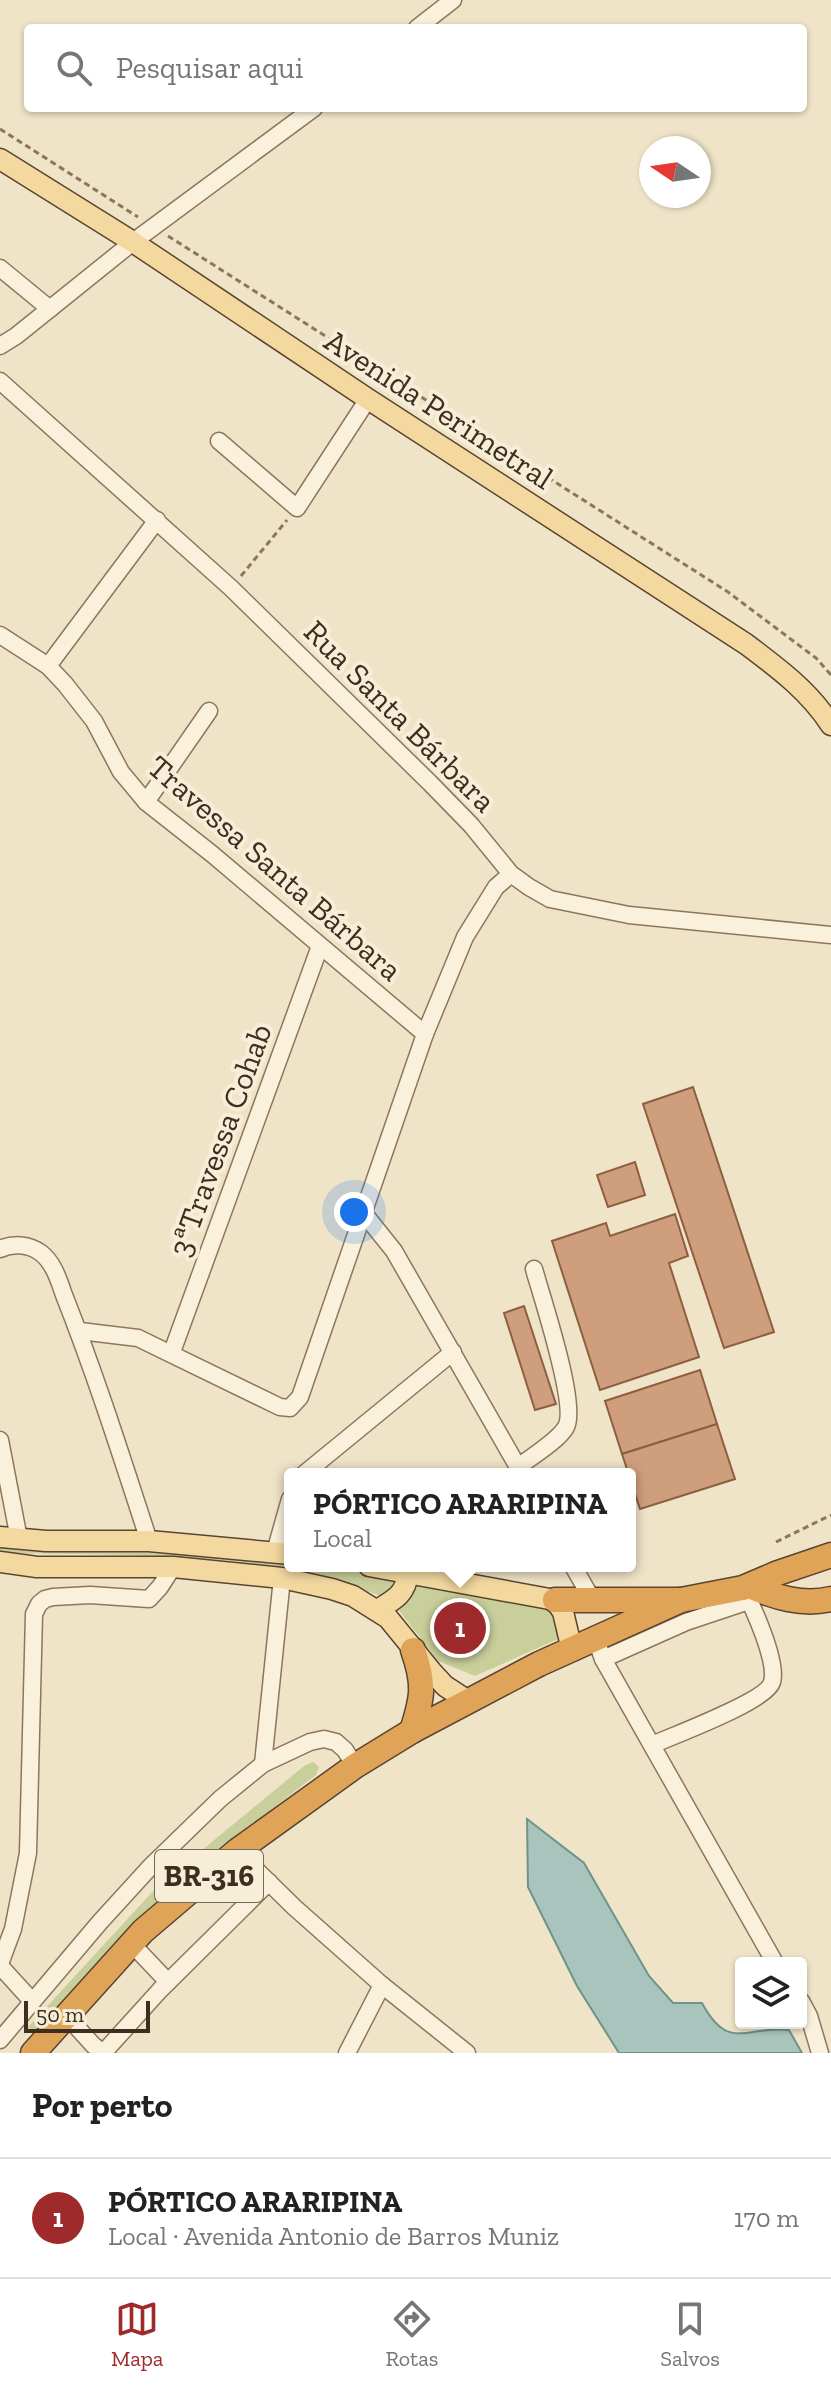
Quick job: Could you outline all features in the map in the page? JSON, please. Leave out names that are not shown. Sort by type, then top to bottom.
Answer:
[{"type":"highway","points":[[778,1573],[831,1536]]},
{"type":"highway","name":"BR-316","points":[[33,2053],[143,1931],[237,1851],[355,1766],[412,1731],[539,1664],[572,1650],[599,1650],[681,1600],[747,1592],[778,1573],[831,1555]]},
{"type":"highway","points":[[747,1592],[820,1602],[831,1599]]},
{"type":"highway","points":[[555,1600],[681,1600]]},
{"type":"highway","points":[[412,1731],[421,1704],[421,1674],[413,1650]]},
{"type":"main road","name":"Avenida Perimetral","points":[[0,159],[133,242],[368,399],[746,644],[791,678],[831,725]]},
{"type":"main road","points":[[10,1538],[149,1541],[282,1553]]},
{"type":"main road","points":[[0,1562],[37,1567],[173,1567],[282,1578],[332,1589],[353,1596],[388,1618],[445,1686],[468,1701]]},
{"type":"main road","points":[[402,1572],[555,1600],[563,1612],[572,1650]]},
{"type":"main road","points":[[377,1610],[403,1593],[408,1573]]},
{"type":"street","points":[[422,24],[453,0]]},
{"type":"street","points":[[0,346],[133,242],[309,112]]},
{"type":"street","points":[[0,268],[50,309]]},
{"type":"street","name":"Rua Santa Bárbara","points":[[0,381],[231,588],[430,783],[471,825],[511,874],[550,899],[577,906],[629,915],[831,935]]},
{"type":"street","points":[[219,441],[297,508],[368,399]]},
{"type":"street","points":[[48,666],[157,520]]},
{"type":"street","name":"Travessa Santa Bárbara","points":[[0,635],[48,666],[94,721],[121,772],[146,802],[425,1034]]},
{"type":"street","points":[[146,802],[209,711]]},
{"type":"street","points":[[80,1331],[138,1338],[286,1408],[295,1404],[425,1034],[465,937],[496,887],[511,874]]},
{"type":"street","name":"3ªTravessa Cohab","points":[[172,1352],[320,946]]},
{"type":"street","points":[[362,1211],[394,1251],[519,1468]]},
{"type":"street","points":[[0,1249],[8,1245],[23,1245],[42,1253],[56,1272],[80,1331],[149,1541]]},
{"type":"street","points":[[522,1468],[565,1429],[570,1416],[566,1387],[534,1269]]},
{"type":"street","points":[[311,1468],[453,1352]]},
{"type":"street","points":[[0,1440],[10,1538]]},
{"type":"street","points":[[32,2001],[0,1965],[16,1918],[28,1853],[34,1614],[39,1604],[53,1597],[90,1595],[149,1599],[173,1567]]},
{"type":"street","points":[[576,1572],[593,1601]]},
{"type":"street","points":[[263,1764],[282,1578]]},
{"type":"street","points":[[652,1745],[744,1705],[765,1693],[772,1684],[773,1670],[767,1646],[747,1592],[686,1622],[599,1650],[652,1745],[772,1957]]},
{"type":"street","points":[[0,2040],[152,1865],[220,1799],[263,1764],[310,1742],[324,1739],[336,1742],[355,1766]]},
{"type":"street","points":[[237,1851],[294,1907],[382,1985],[467,2053]]},
{"type":"street","points":[[66,2015],[103,2053],[168,1982],[269,1882]]},
{"type":"street","points":[[131,1943],[168,1982]]},
{"type":"street","points":[[347,2053],[382,1985]]},
{"type":"street","points":[[807,2012],[820,2053]]},
{"type":"path","points":[[0,129],[728,592],[816,658],[831,675]]},
{"type":"path","points":[[231,588],[297,508]]},
{"type":"path","points":[[776,1542],[831,1515]]},
{"type":"green space","points":[[0,1543],[123,1545],[284,1558],[284,1569],[197,1558],[0,1552]]},
{"type":"green space","points":[[300,1572],[382,1572],[400,1580],[383,1597],[338,1581]]},
{"type":"green space","points":[[418,1581],[553,1607],[567,1635],[475,1676],[438,1661],[394,1604],[412,1595]]},
{"type":"green space","points":[[313,1762],[319,1767],[316,1775],[248,1827],[151,1913],[35,2034],[28,2027],[156,1888],[304,1766]]},
{"type":"water","points":[[527,1819],[584,1863],[649,1976],[673,2003],[702,2003],[721,2028],[730,2032],[789,2030],[802,2053],[619,2053],[577,1986],[528,1887]]},
{"type":"building","points":[[693,1087],[774,1332],[724,1348],[643,1104]]},
{"type":"building","points":[[635,1162],[645,1195],[608,1207],[597,1175]]},
{"type":"building","points":[[675,1214],[688,1256],[669,1263],[699,1357],[600,1390],[552,1241],[606,1223],[610,1236]]},
{"type":"building","points":[[524,1306],[556,1404],[535,1410],[504,1313]]},
{"type":"building","points":[[700,1370],[717,1424],[622,1454],[605,1401]]},
{"type":"building","points":[[717,1424],[735,1479],[640,1509],[636,1497],[636,1468],[627,1468],[622,1454]]},
{"type":"place","name":"PÓRTICO ARARIPINA","points":[[460,1628]]}]
